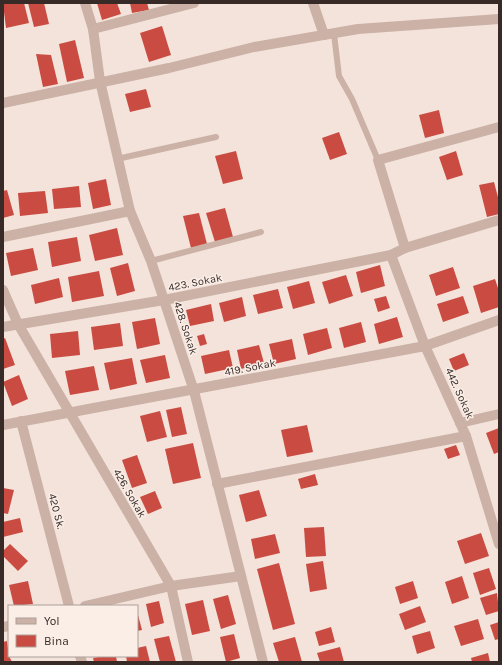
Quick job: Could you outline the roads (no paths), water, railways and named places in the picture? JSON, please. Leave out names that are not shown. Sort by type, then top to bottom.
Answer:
[{"type":"street","name":"428. Sokak","points":[[85,3],[93,29],[100,81],[130,211],[151,262],[194,390],[263,662]]},
{"type":"street","points":[[93,29],[194,3]]},
{"type":"street","points":[[313,3],[329,35]]},
{"type":"street","points":[[3,103],[100,81],[169,68],[254,47],[358,30],[499,19]]},
{"type":"street","points":[[405,248],[378,160],[499,127]]},
{"type":"street","points":[[3,237],[130,211]]},
{"type":"street","name":"423. Sokak","points":[[3,327],[164,300],[392,255],[405,248],[499,220]]},
{"type":"street","name":"442. Sokak","points":[[392,255],[425,346],[466,436],[499,544]]},
{"type":"street","name":"426. Sokak","points":[[3,290],[18,324],[171,586],[188,662]]},
{"type":"street","name":"419. Sokak","points":[[3,425],[425,346],[499,320]]},
{"type":"street","points":[[460,423],[499,414]]},
{"type":"street","name":"420 Sk.","points":[[21,421],[69,605]]},
{"type":"street","points":[[217,484],[466,436]]},
{"type":"street","points":[[89,605],[171,586],[241,576]]},
{"type":"lane","points":[[329,35],[339,76],[352,99],[378,160]]},
{"type":"lane","points":[[117,160],[216,137]]},
{"type":"lane","points":[[151,262],[261,232]]}]
